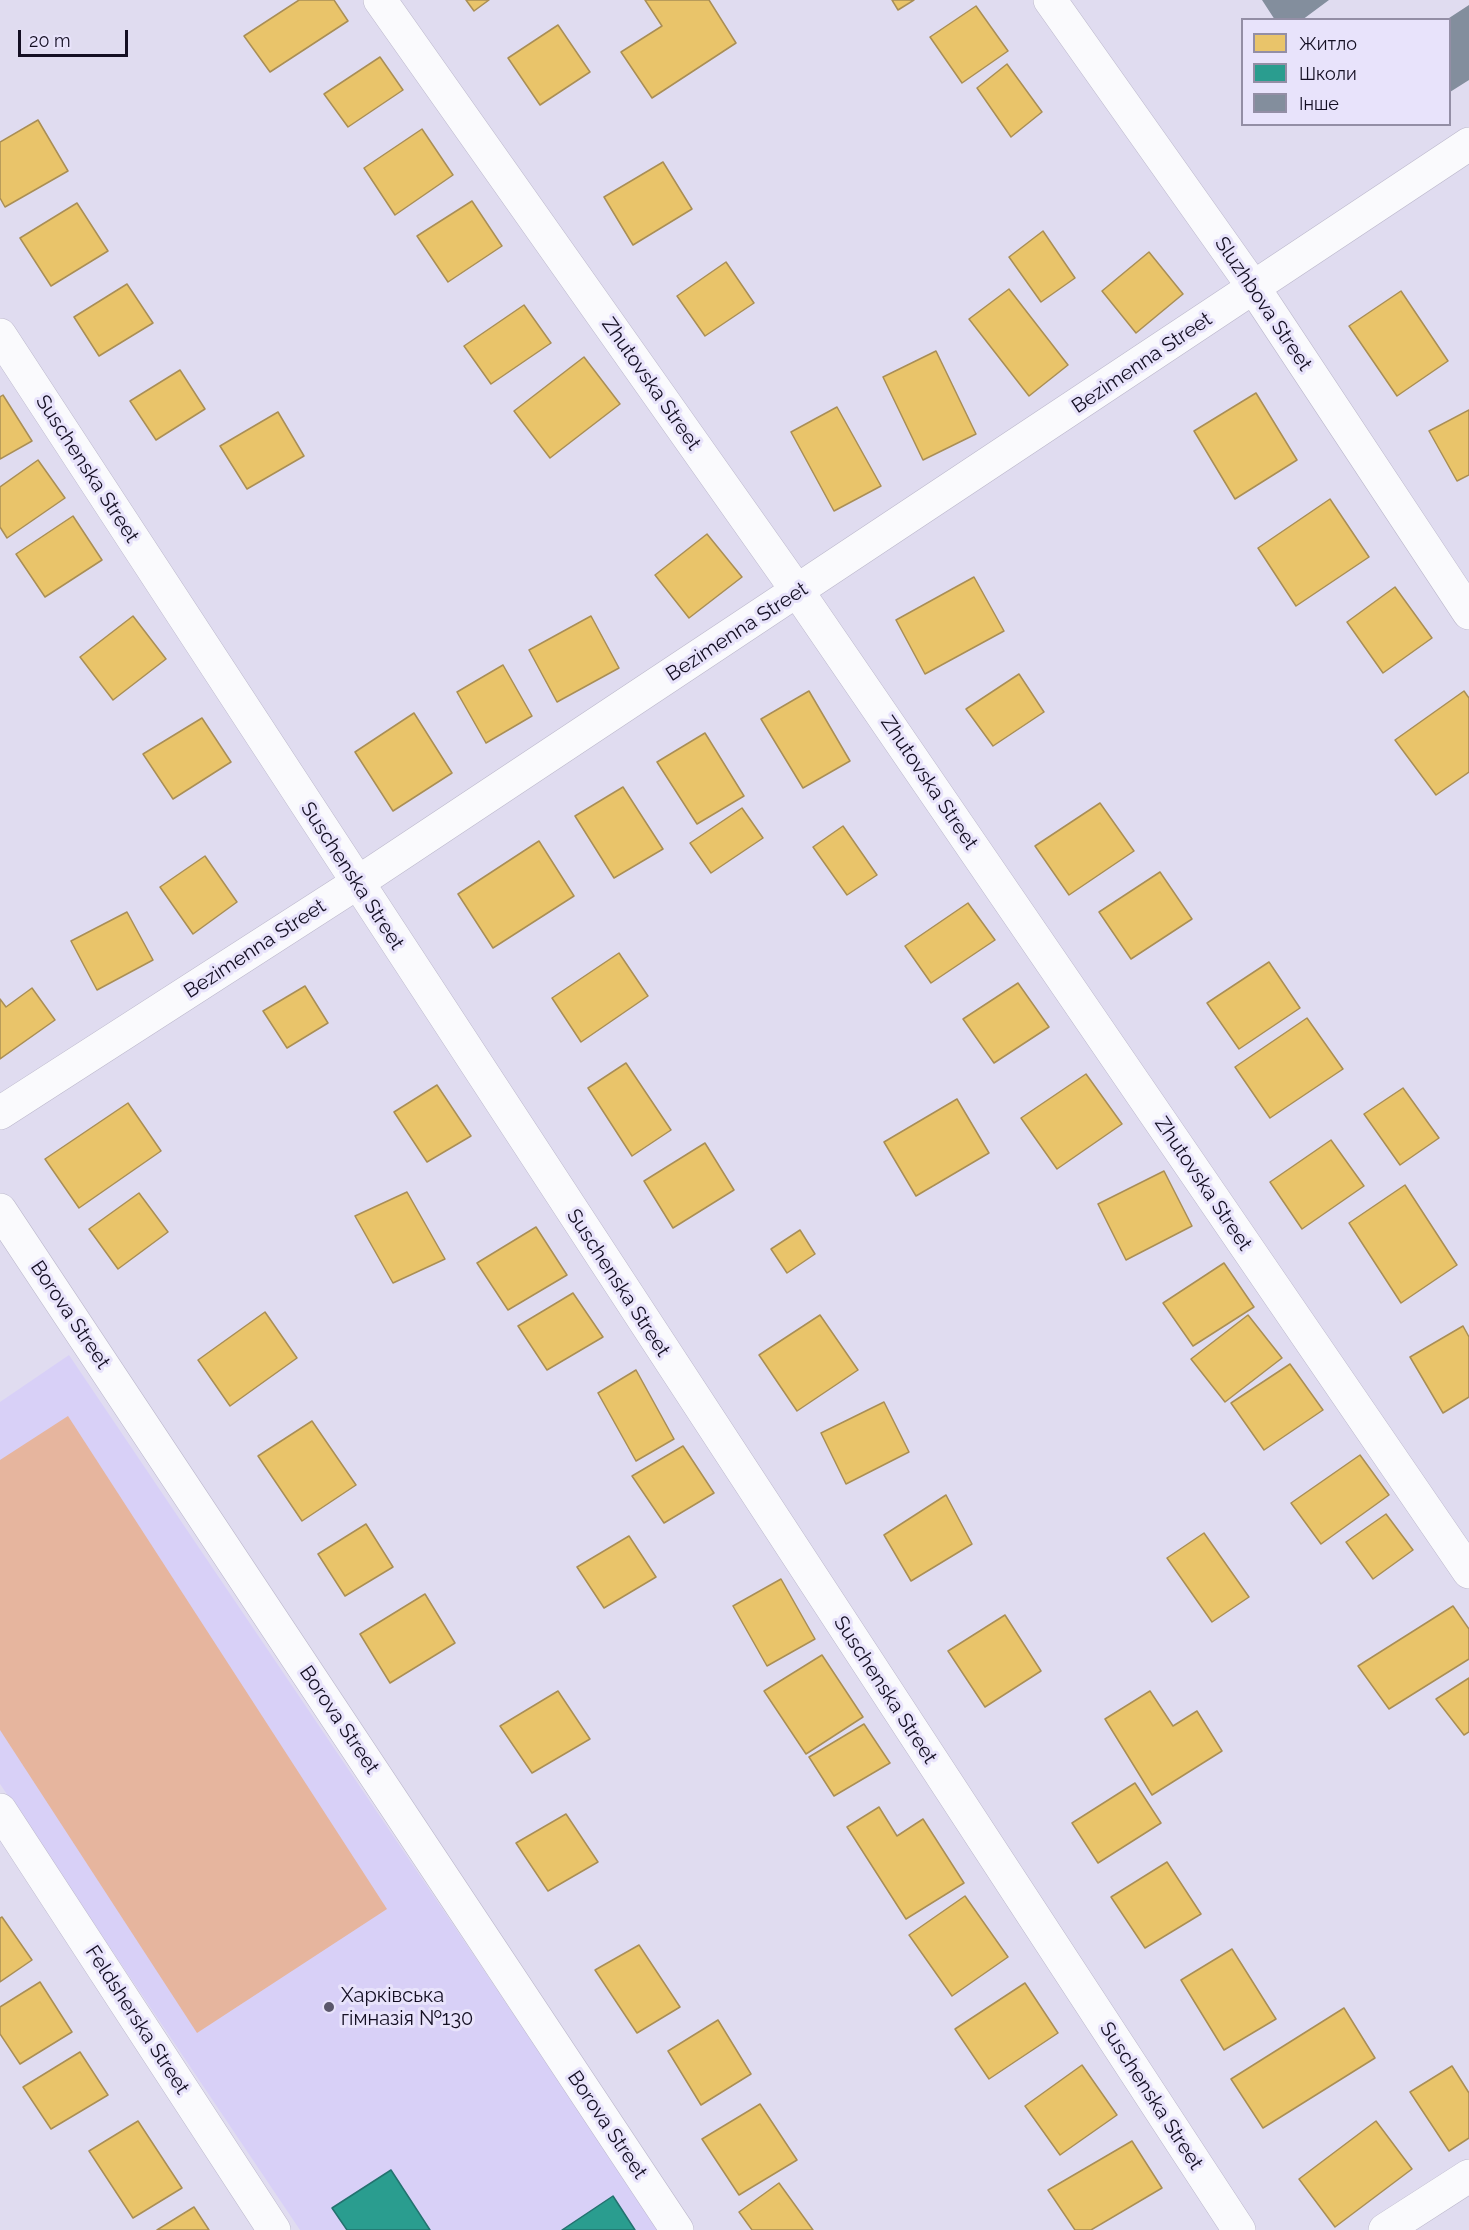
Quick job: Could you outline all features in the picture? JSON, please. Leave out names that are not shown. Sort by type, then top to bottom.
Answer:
[{"type":"street","name":"Zhutovska Street","points":[[380,0],[798,592],[1469,1572]]},
{"type":"street","name":"Sluzhbova Street","points":[[1050,0],[1254,288],[1469,613]]},
{"type":"street","name":"Bezimenna Street","points":[[0,1113],[357,883],[1469,144]]},
{"type":"street","name":"Suschenska Street","points":[[0,335],[1239,2230]]},
{"type":"street","name":"Borova Street","points":[[0,1210],[677,2230]]},
{"type":"street","name":"Feldsherska Street","points":[[0,1810],[273,2230]]},
{"type":"street","points":[[1385,2230],[1469,2176]]},
{"type":"shaded area","name":"Харківська гімназія №130","points":[[69,1355],[659,2230],[300,2230],[0,1784],[0,1402]]},
{"type":"shaded area","points":[[68,1416],[387,1909],[197,2033],[0,1730],[0,1460]]},
{"type":"building: Житло","points":[[299,0],[334,0],[348,21],[270,72],[244,36]]},
{"type":"building: Житло","points":[[466,0],[489,0],[474,11]]},
{"type":"building: Житло","points":[[645,0],[709,0],[736,43],[652,98],[621,52],[662,26]]},
{"type":"building: Житло","points":[[892,0],[914,0],[898,10]]},
{"type":"building: Житло","points":[[976,6],[1008,51],[962,83],[930,37]]},
{"type":"building: Житло","points":[[558,25],[590,72],[540,105],[508,58]]},
{"type":"building: Житло","points":[[380,57],[403,90],[348,127],[324,94]]},
{"type":"building: Житло","points":[[1007,64],[1042,112],[1011,137],[977,88]]},
{"type":"building: Житло","points":[[38,120],[68,171],[5,207],[0,198],[0,142]]},
{"type":"building: Житло","points":[[422,129],[453,175],[395,215],[364,168]]},
{"type":"building: Житло","points":[[663,162],[692,209],[633,245],[604,197]]},
{"type":"building: Житло","points":[[472,201],[502,246],[448,282],[417,236]]},
{"type":"building: Житло","points":[[77,203],[108,251],[51,286],[20,238]]},
{"type":"building: Житло","points":[[1043,231],[1075,278],[1041,302],[1009,257]]},
{"type":"building: Житло","points":[[1149,252],[1183,294],[1136,333],[1102,291]]},
{"type":"building: Житло","points":[[726,262],[754,303],[705,336],[677,296]]},
{"type":"building: Житло","points":[[127,284],[153,323],[99,356],[74,317]]},
{"type":"building: Житло","points":[[1009,289],[1068,365],[1029,396],[969,319]]},
{"type":"building: Житло","points":[[1401,291],[1448,361],[1397,396],[1349,326]]},
{"type":"building: Житло","points":[[524,305],[551,343],[491,384],[464,346]]},
{"type":"building: Житло","points":[[936,351],[976,434],[923,460],[883,377]]},
{"type":"building: Житло","points":[[584,357],[620,404],[550,458],[514,411]]},
{"type":"building: Житло","points":[[180,370],[205,409],[156,440],[130,401]]},
{"type":"building: Житло","points":[[1256,393],[1297,460],[1235,499],[1194,431]]},
{"type":"building: Житло","points":[[3,395],[32,441],[0,459],[0,397]]},
{"type":"building: Житло","points":[[837,407],[881,486],[834,511],[791,432]]},
{"type":"building: Житло","points":[[1469,410],[1469,475],[1457,481],[1429,431]]},
{"type":"building: Житло","points":[[278,412],[304,456],[247,489],[220,446]]},
{"type":"building: Житло","points":[[38,460],[65,498],[7,538],[0,527],[0,487]]},
{"type":"building: Житло","points":[[1330,499],[1369,557],[1296,606],[1258,548]]},
{"type":"building: Житло","points":[[73,516],[102,560],[45,597],[16,554]]},
{"type":"building: Житло","points":[[707,534],[742,577],[689,618],[655,575]]},
{"type":"building: Житло","points":[[974,577],[1004,631],[925,674],[896,620]]},
{"type":"building: Житло","points":[[1395,587],[1432,638],[1383,673],[1347,622]]},
{"type":"building: Житло","points":[[133,616],[166,659],[113,700],[80,657]]},
{"type":"building: Житло","points":[[591,616],[619,668],[557,702],[529,650]]},
{"type":"building: Житло","points":[[503,665],[532,716],[486,743],[457,692]]},
{"type":"building: Житло","points":[[1019,674],[1044,712],[993,746],[966,709]]},
{"type":"building: Житло","points":[[809,691],[850,761],[803,788],[761,719]]},
{"type":"building: Житло","points":[[1464,691],[1469,698],[1469,772],[1436,795],[1395,740]]},
{"type":"building: Житло","points":[[414,713],[452,773],[393,811],[355,752]]},
{"type":"building: Житло","points":[[202,718],[231,762],[173,799],[143,754]]},
{"type":"building: Житло","points":[[705,733],[744,796],[697,824],[657,762]]},
{"type":"building: Житло","points":[[623,787],[663,849],[614,878],[575,816]]},
{"type":"building: Житло","points":[[1100,803],[1134,851],[1069,895],[1035,846]]},
{"type":"building: Житло","points":[[742,808],[763,838],[711,873],[690,843]]},
{"type":"building: Житло","points":[[843,826],[877,875],[847,895],[813,847]]},
{"type":"building: Житло","points":[[539,841],[574,896],[493,948],[458,894]]},
{"type":"building: Житло","points":[[205,856],[237,902],[193,934],[160,887]]},
{"type":"building: Житло","points":[[1160,872],[1192,919],[1131,959],[1099,912]]},
{"type":"building: Житло","points":[[968,903],[995,940],[931,983],[905,946]]},
{"type":"building: Житло","points":[[127,912],[153,960],[97,990],[71,941]]},
{"type":"building: Житло","points":[[619,953],[648,996],[581,1042],[552,998]]},
{"type":"building: Житло","points":[[1269,962],[1300,1008],[1239,1049],[1207,1003]]},
{"type":"building: Житло","points":[[1018,983],[1049,1027],[994,1063],[963,1019]]},
{"type":"building: Житло","points":[[305,986],[328,1023],[287,1048],[263,1011]]},
{"type":"building: Житло","points":[[32,988],[55,1020],[0,1059],[0,999],[6,1007]]},
{"type":"building: Житло","points":[[1307,1018],[1343,1069],[1270,1118],[1235,1067]]},
{"type":"building: Житло","points":[[626,1063],[671,1130],[632,1156],[588,1088]]},
{"type":"building: Житло","points":[[1086,1074],[1122,1124],[1057,1169],[1021,1118]]},
{"type":"building: Житло","points":[[437,1085],[471,1136],[427,1162],[394,1112]]},
{"type":"building: Житло","points":[[1403,1088],[1439,1138],[1400,1165],[1364,1114]]},
{"type":"building: Житло","points":[[957,1099],[989,1153],[916,1196],[884,1142]]},
{"type":"building: Житло","points":[[128,1103],[161,1151],[79,1208],[45,1159]]},
{"type":"building: Житло","points":[[1331,1140],[1364,1186],[1302,1229],[1270,1182]]},
{"type":"building: Житло","points":[[705,1143],[734,1190],[673,1228],[644,1181]]},
{"type":"building: Житло","points":[[1164,1171],[1192,1226],[1126,1260],[1098,1204]]},
{"type":"building: Житло","points":[[1405,1185],[1457,1265],[1401,1303],[1349,1223]]},
{"type":"building: Житло","points":[[407,1192],[445,1259],[393,1283],[355,1216]]},
{"type":"building: Житло","points":[[139,1193],[168,1232],[118,1269],[89,1229]]},
{"type":"building: Житло","points":[[536,1227],[567,1275],[508,1310],[477,1263]]},
{"type":"building: Житло","points":[[800,1230],[815,1254],[787,1273],[771,1249]]},
{"type":"building: Житло","points":[[1224,1263],[1254,1307],[1193,1346],[1163,1303]]},
{"type":"building: Житло","points":[[573,1293],[603,1337],[547,1370],[518,1326]]},
{"type":"building: Житло","points":[[265,1312],[297,1358],[230,1406],[198,1360]]},
{"type":"building: Житло","points":[[820,1315],[858,1370],[797,1411],[759,1355]]},
{"type":"building: Житло","points":[[1248,1315],[1282,1358],[1225,1402],[1191,1359]]},
{"type":"building: Житло","points":[[1463,1326],[1469,1337],[1469,1397],[1443,1413],[1410,1357]]},
{"type":"building: Житло","points":[[1290,1364],[1323,1410],[1264,1450],[1231,1403]]},
{"type":"building: Житло","points":[[636,1370],[674,1439],[636,1461],[598,1393]]},
{"type":"building: Житло","points":[[884,1402],[909,1452],[846,1484],[821,1433]]},
{"type":"building: Житло","points":[[312,1421],[356,1485],[302,1521],[258,1456]]},
{"type":"building: Житло","points":[[683,1446],[714,1493],[664,1523],[632,1476]]},
{"type":"building: Житло","points":[[1360,1455],[1389,1495],[1321,1544],[1291,1503]]},
{"type":"building: Житло","points":[[946,1495],[972,1544],[911,1581],[884,1535]]},
{"type":"building: Житло","points":[[1386,1514],[1413,1550],[1373,1579],[1346,1542]]},
{"type":"building: Житло","points":[[366,1524],[393,1567],[345,1596],[318,1554]]},
{"type":"building: Житло","points":[[1204,1533],[1249,1597],[1212,1622],[1167,1558]]},
{"type":"building: Житло","points":[[629,1536],[656,1577],[604,1608],[577,1567]]},
{"type":"building: Житло","points":[[781,1579],[815,1639],[767,1666],[733,1606]]},
{"type":"building: Житло","points":[[425,1594],[455,1643],[390,1683],[360,1634]]},
{"type":"building: Житло","points":[[1453,1606],[1469,1629],[1469,1659],[1389,1709],[1358,1666]]},
{"type":"building: Житло","points":[[1005,1615],[1041,1671],[985,1707],[948,1651]]},
{"type":"building: Житло","points":[[822,1655],[863,1717],[806,1754],[764,1691]]},
{"type":"building: Житло","points":[[1469,1678],[1469,1732],[1464,1735],[1436,1699]]},
{"type":"building: Житло","points":[[558,1691],[590,1739],[532,1773],[500,1726]]},
{"type":"building: Житло","points":[[1150,1691],[1173,1726],[1197,1711],[1222,1751],[1152,1795],[1105,1719]]},
{"type":"building: Житло","points":[[864,1724],[890,1763],[834,1796],[809,1757]]},
{"type":"building: Житло","points":[[1135,1783],[1161,1823],[1098,1863],[1072,1823]]},
{"type":"building: Житло","points":[[879,1807],[897,1836],[923,1819],[964,1883],[906,1919],[847,1827]]},
{"type":"building: Житло","points":[[566,1814],[598,1862],[548,1891],[516,1843]]},
{"type":"building: Житло","points":[[1167,1862],[1201,1914],[1145,1948],[1111,1897]]},
{"type":"building: Житло","points":[[965,1896],[1008,1957],[952,1996],[909,1935]]},
{"type":"building: Житло","points":[[2,1917],[32,1960],[0,1982],[0,1918]]},
{"type":"building: Житло","points":[[639,1945],[680,2007],[637,2033],[595,1970]]},
{"type":"building: Житло","points":[[1232,1949],[1276,2019],[1224,2050],[1181,1980]]},
{"type":"building: Житло","points":[[40,1982],[72,2032],[20,2064],[0,2034],[0,2007]]},
{"type":"building: Житло","points":[[1025,1983],[1058,2033],[989,2079],[955,2029]]},
{"type":"building: Житло","points":[[1344,2008],[1375,2058],[1263,2128],[1231,2079]]},
{"type":"building: Житло","points":[[718,2020],[751,2074],[701,2105],[668,2051]]},
{"type":"building: Житло","points":[[80,2052],[108,2095],[51,2129],[23,2087]]},
{"type":"building: Житло","points":[[1082,2065],[1117,2115],[1060,2155],[1025,2106]]},
{"type":"building: Житло","points":[[1452,2066],[1469,2093],[1469,2138],[1449,2151],[1410,2092]]},
{"type":"building: Житло","points":[[760,2104],[797,2160],[739,2195],[702,2139]]},
{"type":"building: Житло","points":[[138,2121],[182,2188],[133,2218],[89,2151]]},
{"type":"building: Житло","points":[[1376,2121],[1412,2169],[1335,2227],[1299,2179]]},
{"type":"building: Житло","points":[[1132,2141],[1162,2188],[1091,2230],[1075,2230],[1048,2190]]},
{"type":"building: Житло","points":[[779,2183],[813,2230],[752,2230],[739,2212]]},
{"type":"building: Житло","points":[[194,2207],[209,2230],[157,2230]]},
{"type":"building: Школи","points":[[391,2170],[430,2230],[347,2230],[332,2208]]},
{"type":"building: Школи","points":[[613,2196],[635,2230],[562,2230]]},
{"type":"building: Інше","points":[[1262,0],[1329,0],[1305,18],[1274,18]]},
{"type":"building: Інше","points":[[1469,5],[1469,80],[1451,91],[1451,18],[1449,18]]},
{"type":"place","name":"Харківська гімназія №130","points":[[329,2007]]}]
